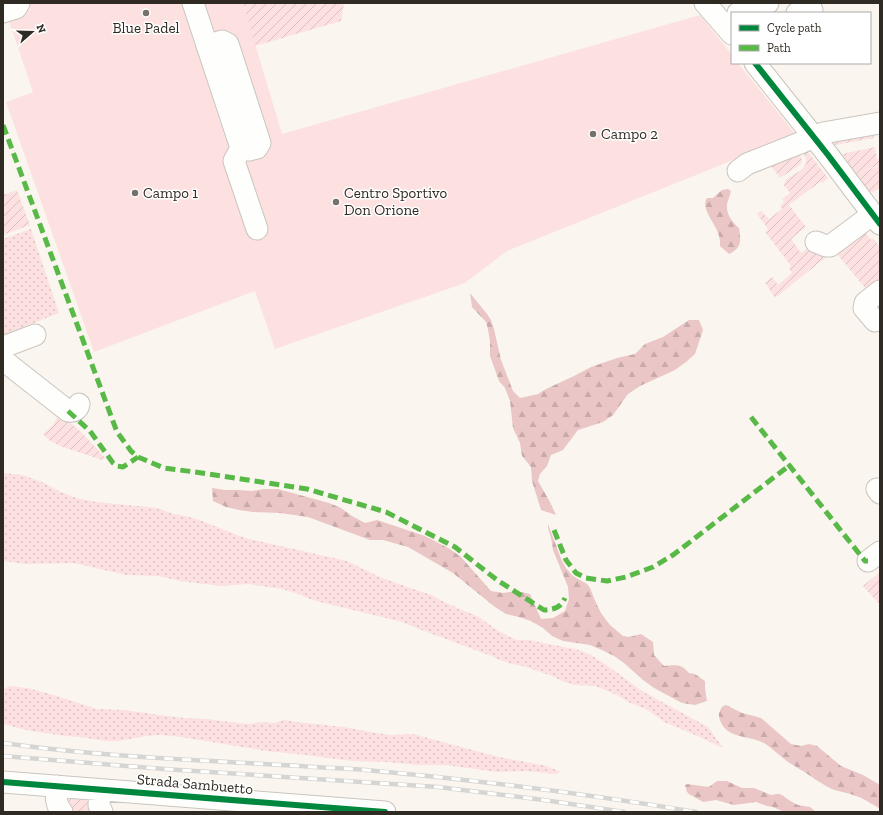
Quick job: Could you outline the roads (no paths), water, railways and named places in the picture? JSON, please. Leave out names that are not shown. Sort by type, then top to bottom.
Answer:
[{"type":"street","points":[[3,12],[16,8],[18,3]]},
{"type":"street","points":[[193,3],[241,148],[234,161],[257,229]]},
{"type":"street","points":[[705,3],[730,20]]},
{"type":"street","points":[[748,12],[768,3]]},
{"type":"street","points":[[756,64],[813,137],[875,210],[830,246],[816,242]]},
{"type":"street","points":[[738,171],[747,164],[823,133],[880,123]]},
{"type":"street","points":[[875,321],[864,308],[865,303],[880,291]]},
{"type":"street","points":[[3,347],[35,335]]},
{"type":"street","points":[[3,360],[68,412],[76,410],[79,407],[79,404]]},
{"type":"street","name":"Strada Sambuetto","points":[[3,782],[100,790],[249,807],[385,812]]},
{"type":"street","points":[[57,786],[56,800],[60,811],[62,812]]},
{"type":"street","points":[[100,790],[99,805],[102,812]]},
{"type":"railway","points":[[3,743],[114,755],[358,769],[449,778],[614,799],[696,812]]},
{"type":"railway","points":[[3,756],[164,769],[438,787],[544,800],[624,812]]},
{"type":"place","name":"Blue Padel","points":[[146,13]]},
{"type":"place","name":"Campo 2","points":[[593,134]]},
{"type":"place","name":"Campo 1","points":[[135,193]]},
{"type":"place","name":"Centro Sportivo Don Orione","points":[[336,202]]}]
